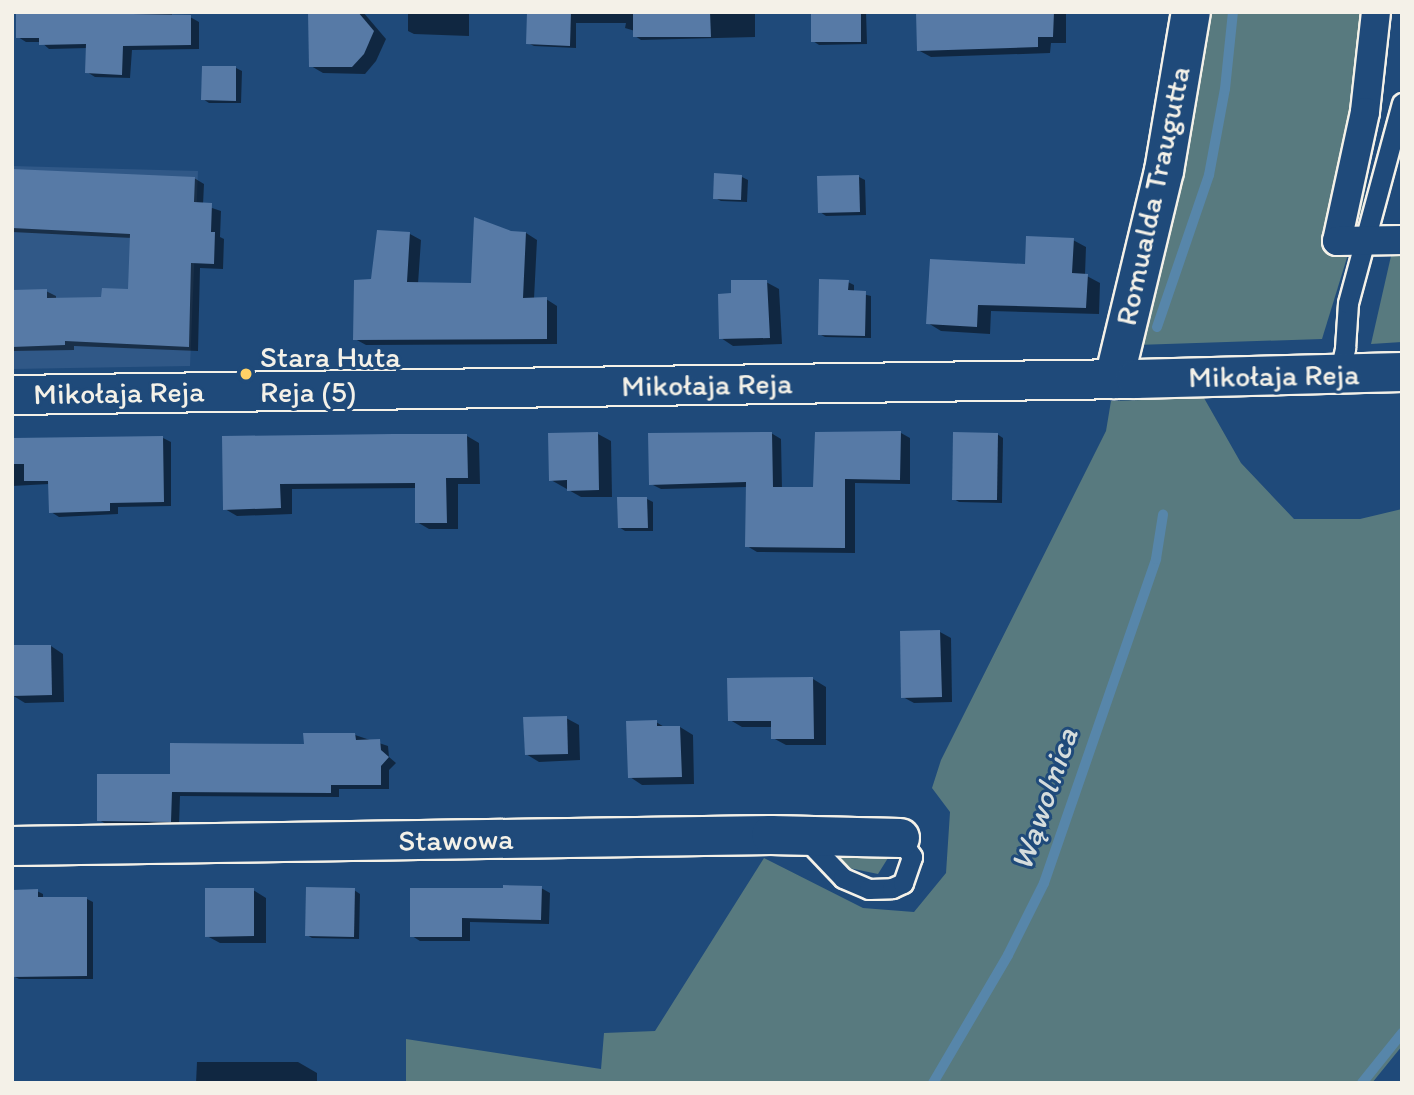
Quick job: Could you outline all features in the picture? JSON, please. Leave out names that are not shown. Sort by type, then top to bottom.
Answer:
[{"type":"street","name":"Romualda Traugutta","points":[[1114,379],[1164,171],[1191,12]]},
{"type":"street","points":[[1377,12],[1364,112],[1337,241],[1402,240]]},
{"type":"street","name":"Mikołaja Reja","points":[[12,395],[1114,379],[1402,372]]},
{"type":"street","name":"Stawowa","points":[[12,846],[803,836],[900,838]]},
{"type":"lane","points":[[1339,375],[1345,348],[1348,303],[1402,103]]},
{"type":"lane","points":[[803,836],[843,878],[869,890],[892,888],[903,883],[912,857],[900,838]]},
{"type":"shaded area","points":[[12,166],[198,171],[190,366],[12,369]]},
{"type":"green space","points":[[1180,12],[1387,12],[1381,109],[1361,212],[1322,339],[1106,346]]},
{"type":"green space","points":[[1402,255],[1402,342],[1371,344],[1391,256]]},
{"type":"green space","points":[[1204,398],[1241,463],[1294,519],[1360,519],[1402,509],[1402,1046],[1372,1083],[406,1083],[406,1039],[601,1069],[604,1033],[655,1031],[764,858],[863,908],[914,912],[946,873],[950,812],[932,788],[941,760],[1106,431],[1111,401]]},
{"type":"green space","points":[[885,849],[888,858],[878,874],[849,868],[835,859],[831,850]]},
{"type":"building","points":[[16,12],[191,15],[191,45],[123,46],[122,75],[85,73],[86,44],[39,45],[39,38],[16,38]]},
{"type":"building","points":[[308,12],[358,12],[374,31],[364,54],[352,67],[309,67]]},
{"type":"building","points":[[527,12],[571,12],[570,46],[526,44]]},
{"type":"building","points":[[633,12],[710,12],[711,37],[633,37]]},
{"type":"building","points":[[811,12],[861,12],[861,42],[811,42]]},
{"type":"building","points":[[916,12],[1054,12],[1053,37],[1038,37],[1038,47],[917,51]]},
{"type":"building","points":[[202,66],[236,66],[236,101],[201,100]]},
{"type":"building","points":[[12,169],[195,177],[194,202],[212,203],[214,264],[191,263],[189,347],[65,341],[65,345],[12,347],[12,290],[47,289],[47,298],[101,297],[102,288],[128,289],[130,234],[12,228]]},
{"type":"building","points":[[714,173],[742,175],[741,200],[713,199]]},
{"type":"building","points":[[859,175],[860,212],[818,213],[817,176]]},
{"type":"building","points":[[474,217],[511,231],[526,232],[523,298],[547,297],[547,339],[353,340],[354,280],[371,279],[377,230],[410,232],[407,282],[471,283]]},
{"type":"building","points":[[1026,236],[1074,238],[1072,273],[1088,274],[1086,308],[978,305],[977,327],[926,324],[930,259],[1025,264]]},
{"type":"building","points":[[819,279],[849,280],[848,290],[866,291],[865,336],[818,335]]},
{"type":"building","points":[[731,280],[767,280],[770,338],[719,339],[718,294],[731,293]]},
{"type":"building","points":[[901,431],[900,480],[845,479],[845,548],[745,547],[746,482],[649,485],[648,433],[772,432],[773,487],[813,487],[815,432]]},
{"type":"building","points":[[598,432],[599,490],[567,491],[567,480],[549,481],[548,433]]},
{"type":"building","points":[[953,432],[998,433],[997,500],[952,500]]},
{"type":"building","points":[[467,434],[468,478],[446,478],[447,523],[415,523],[415,483],[280,484],[281,508],[223,510],[222,436]]},
{"type":"building","points":[[163,436],[164,502],[110,503],[110,511],[49,513],[48,481],[24,481],[24,464],[12,464],[12,438]]},
{"type":"building","points":[[617,497],[647,497],[648,528],[618,528]]},
{"type":"building","points":[[940,630],[942,697],[901,698],[900,631]]},
{"type":"building","points":[[12,645],[51,645],[52,695],[12,696]]},
{"type":"building","points":[[813,677],[814,739],[771,739],[771,721],[728,721],[727,678]]},
{"type":"building","points":[[567,716],[568,754],[525,755],[523,717]]},
{"type":"building","points":[[657,720],[657,726],[680,726],[682,777],[628,778],[626,721]]},
{"type":"building","points":[[303,733],[355,733],[356,740],[380,739],[381,750],[389,757],[381,766],[381,785],[331,785],[331,793],[172,792],[171,822],[97,821],[97,774],[170,774],[170,743],[304,744]]},
{"type":"building","points":[[503,885],[542,886],[541,920],[462,918],[462,937],[410,937],[410,888],[503,888]]},
{"type":"building","points":[[306,887],[355,888],[354,937],[305,936]]},
{"type":"building","points":[[205,888],[254,888],[254,936],[205,937]]},
{"type":"building","points":[[38,889],[38,897],[87,897],[87,976],[12,977],[12,890]]},
{"type":"waterway","name":"Wąwolnica","points":[[1157,327],[1209,175],[1225,89],[1233,12]]},
{"type":"waterway","name":"Wąwolnica","points":[[933,1083],[1008,955],[1044,883],[1156,559],[1163,515]]},
{"type":"waterway","points":[[1362,1083],[1402,1033]]},
{"type":"place","name":"Stara Huta Reja (5)","points":[[246,374]]}]
